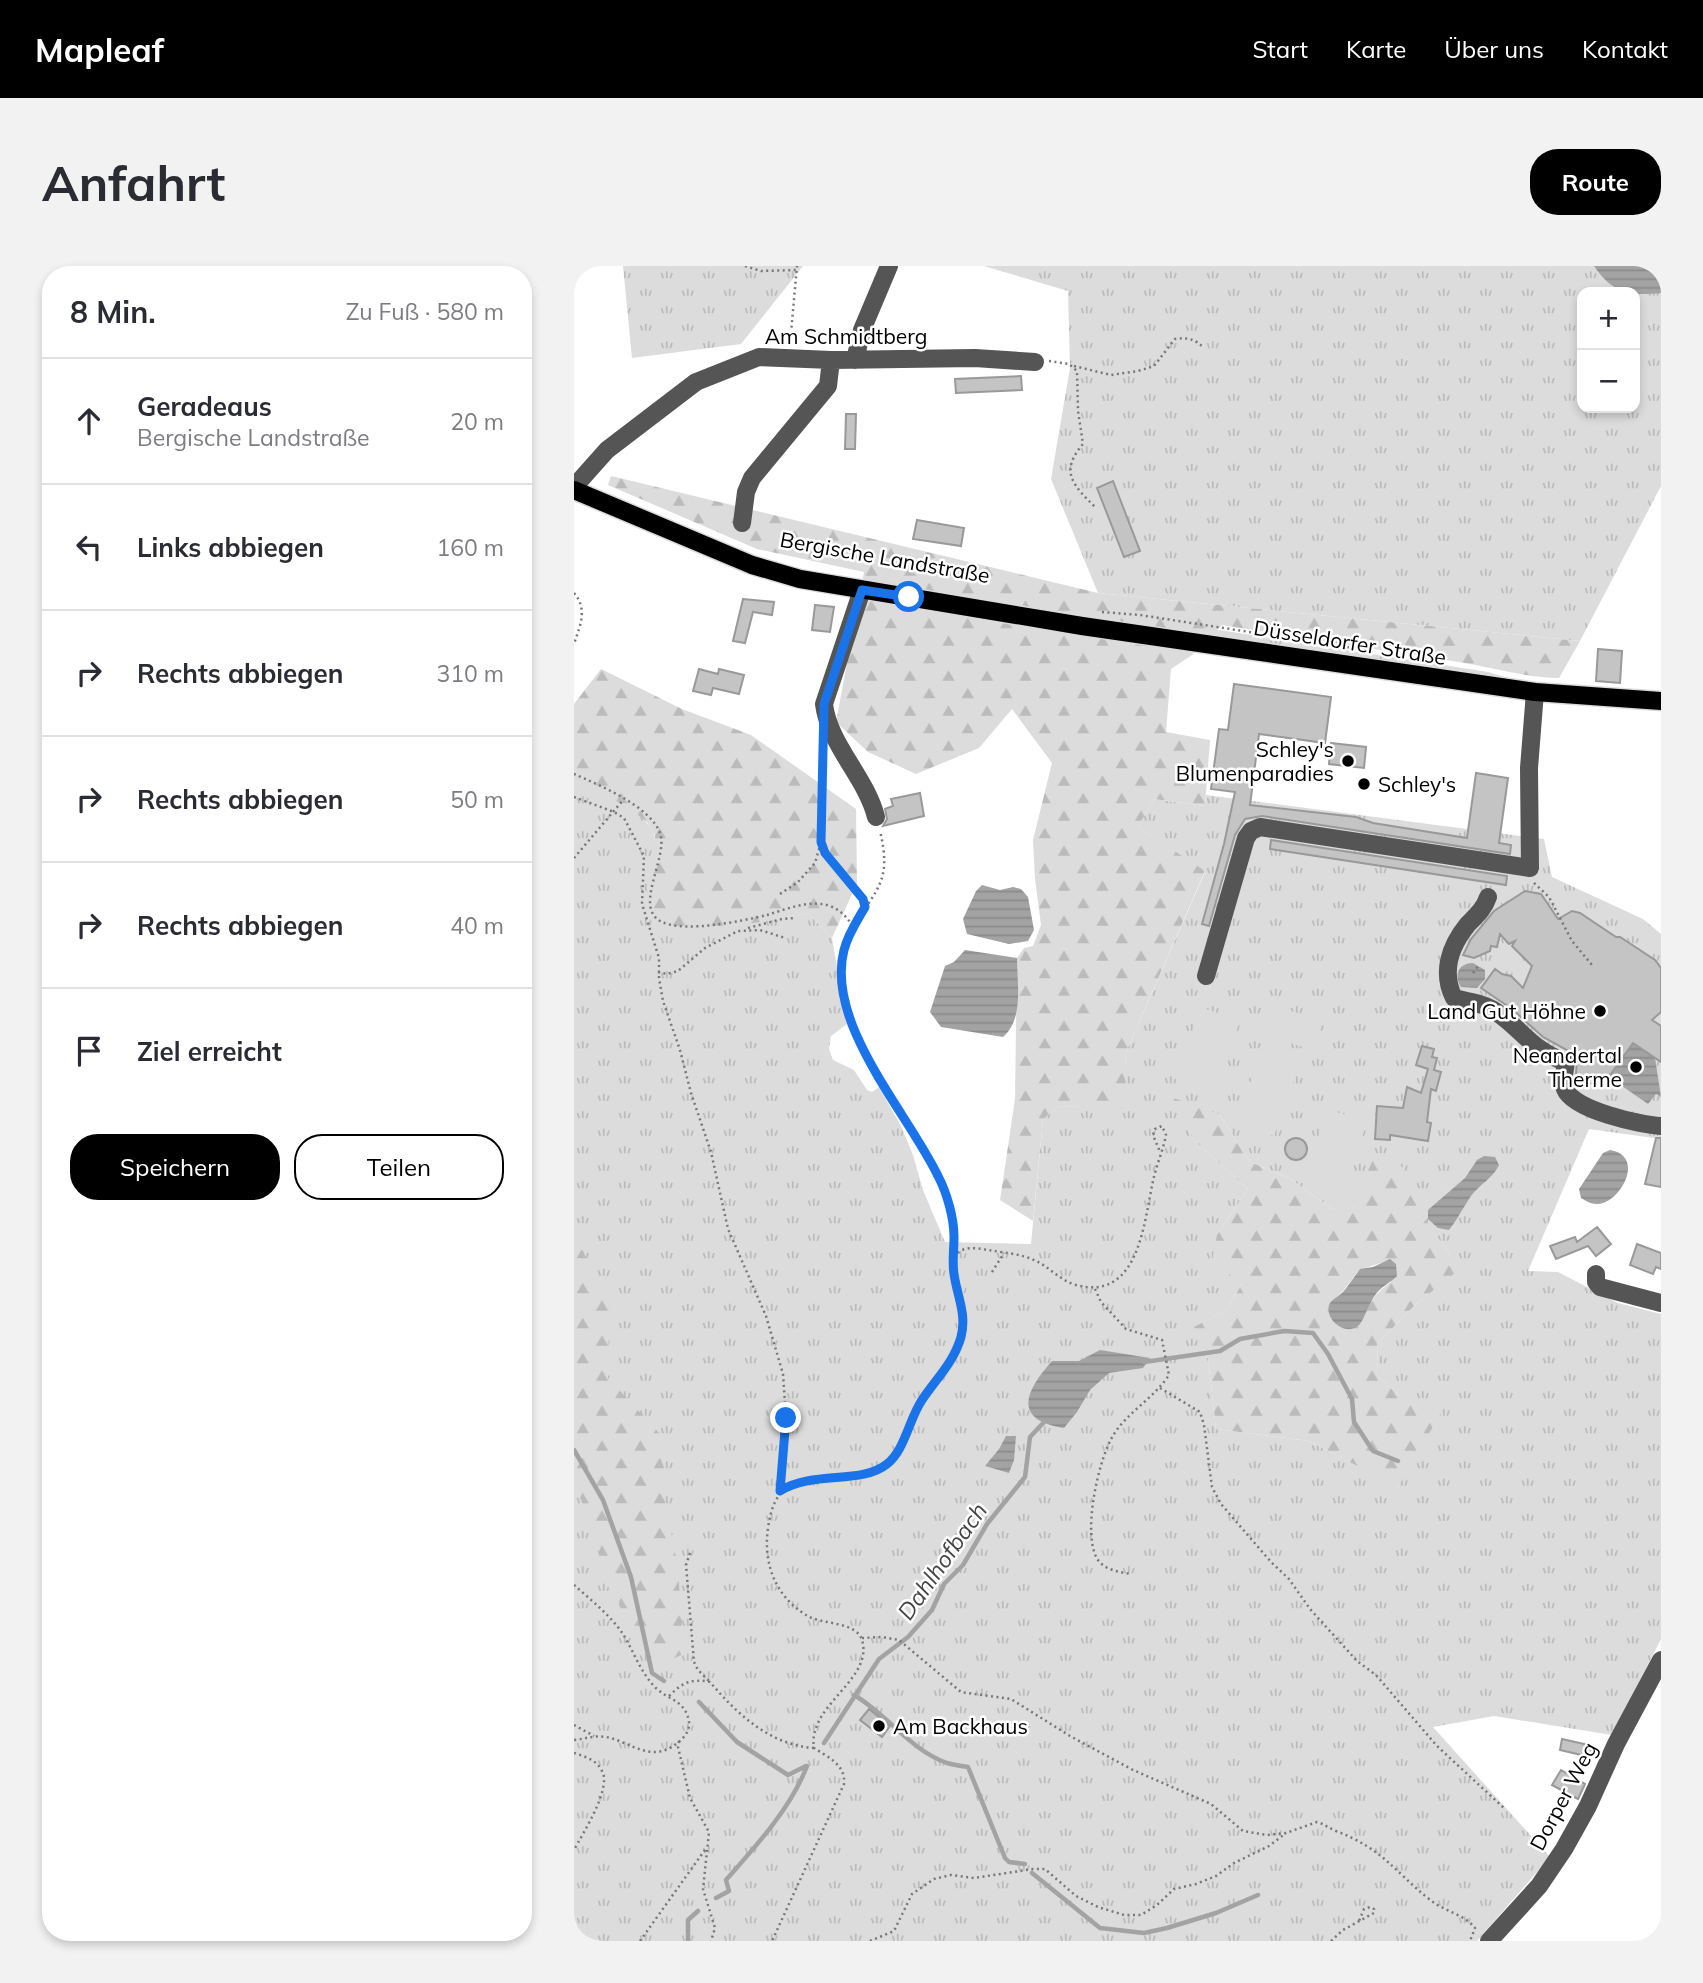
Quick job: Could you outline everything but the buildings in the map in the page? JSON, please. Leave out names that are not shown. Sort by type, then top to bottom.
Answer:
[{"type":"main road","name":"Bergische Landstraße","points":[[576,485],[752,565],[800,579],[1032,618]]},
{"type":"main road","name":"Düsseldorfer Straße","points":[[1032,618],[1535,692],[1661,701]]},
{"type":"street","points":[[855,360],[862,330],[889,266]]},
{"type":"street","name":"Am Schmidtberg","points":[[576,485],[607,450],[696,382],[760,357],[831,360],[975,358],[1035,362]]},
{"type":"street","points":[[742,523],[746,492],[751,478],[828,386],[831,360]]},
{"type":"street","points":[[862,590],[824,704],[828,723],[872,801],[876,817]]},
{"type":"street","points":[[1206,976],[1246,838],[1251,831],[1260,827],[1530,868],[1529,768],[1535,692]]},
{"type":"street","points":[[1488,897],[1485,906],[1460,936],[1451,953],[1446,970],[1448,986],[1454,998],[1486,1005],[1547,1055],[1566,1062],[1564,1088],[1570,1097],[1581,1105],[1644,1125],[1661,1126]]},
{"type":"street","points":[[1596,1274],[1596,1282],[1604,1288],[1661,1303]]},
{"type":"street","name":"Dorper Weg","points":[[1489,1941],[1539,1886],[1564,1849],[1661,1660]]},
{"type":"path","points":[[746,266],[761,271],[797,268],[786,358]]},
{"type":"path","points":[[1035,362],[1061,362],[1111,375],[1154,366],[1175,339],[1184,337],[1194,340],[1205,348]]},
{"type":"path","points":[[1074,366],[1079,381],[1078,411],[1083,444],[1072,457],[1070,472],[1080,491],[1096,508]]},
{"type":"path","points":[[574,593],[582,604],[583,611],[574,644]]},
{"type":"path","points":[[780,894],[798,882],[815,863],[821,842],[822,744]]},
{"type":"path","points":[[574,774],[624,799],[648,815],[660,833],[661,850],[650,896],[652,913],[659,921],[684,926],[708,925],[748,919],[804,905],[822,905],[840,911],[853,927]]},
{"type":"path","points":[[574,797],[614,812],[627,821],[644,856],[642,904],[657,951],[663,1001],[716,1171],[728,1229],[766,1316],[783,1374],[786,1418],[780,1491],[772,1507],[766,1552],[775,1584],[796,1608],[807,1616],[848,1627],[862,1638],[899,1640],[961,1692],[1011,1699],[1070,1736],[1133,1770],[1211,1804],[1243,1831],[1267,1835],[1286,1833],[1317,1822],[1370,1845],[1430,1900],[1468,1920],[1475,1928],[1470,1941]]},
{"type":"path","points":[[574,858],[624,799]]},
{"type":"path","points":[[780,1491],[792,1484],[877,1471],[895,1455],[914,1413],[948,1366],[961,1337],[964,1312],[954,1279],[953,1227],[939,1177],[858,1041],[845,1003],[842,960],[853,927],[884,878],[884,853],[876,817]]},
{"type":"path","points":[[821,842],[825,853],[860,894],[865,907]]},
{"type":"path","points":[[1530,880],[1549,897],[1572,941],[1592,965]]},
{"type":"path","points":[[659,972],[667,974],[678,971],[705,948],[741,930],[796,918]]},
{"type":"path","points":[[741,930],[760,930],[785,938]]},
{"type":"path","points":[[1473,973],[1479,965]]},
{"type":"path","points":[[953,1259],[967,1248],[1027,1258],[1072,1283],[1094,1288],[1116,1279],[1128,1268],[1137,1253],[1166,1135],[1162,1126],[1153,1131],[1160,1152]]},
{"type":"path","points":[[992,1272],[1004,1253]]},
{"type":"path","points":[[1094,1288],[1101,1302],[1122,1325],[1132,1331],[1158,1338],[1165,1346],[1169,1375],[1160,1388],[1129,1416],[1110,1441],[1094,1505],[1091,1529],[1095,1556],[1109,1569],[1131,1574]]},
{"type":"path","points":[[1160,1388],[1197,1409],[1203,1417],[1212,1487],[1221,1504],[1289,1579],[1310,1609],[1357,1661],[1376,1675],[1437,1746],[1505,1809]]},
{"type":"path","points":[[690,1553],[686,1565],[691,1648],[698,1670],[725,1699],[764,1732],[788,1744],[814,1748],[841,1768],[845,1779],[772,1941]]},
{"type":"path","points":[[574,1585],[610,1619],[657,1689],[676,1699],[688,1718],[688,1731],[666,1750],[655,1752],[607,1737],[594,1736],[574,1740]]},
{"type":"path","points":[[814,1748],[813,1734],[819,1719],[861,1662],[862,1638]]},
{"type":"path","points":[[669,1696],[686,1681],[698,1679],[710,1682]]},
{"type":"path","points":[[574,1724],[594,1736]]},
{"type":"path","points":[[679,1741],[678,1747],[690,1798],[709,1832],[704,1889],[715,1928],[711,1941]]},
{"type":"path","points":[[574,1753],[598,1765],[605,1781],[594,1811],[574,1850]]},
{"type":"path","points":[[870,1941],[894,1931],[912,1894],[920,1886],[943,1876],[974,1878],[1033,1869],[1045,1870],[1076,1896],[1098,1907],[1124,1915],[1141,1915],[1174,1889],[1216,1876],[1234,1863],[1269,1846],[1286,1833]]},
{"type":"path","points":[[640,1941],[701,1857],[708,1843]]},
{"type":"path","points":[[1331,1941],[1343,1930],[1374,1913],[1374,1909],[1364,1909],[1359,1921]]},
{"type":"green space","points":[[623,266],[803,266],[741,344],[632,358]]},
{"type":"green space","points":[[984,266],[1661,266],[1661,486],[1580,641],[1098,593],[1051,479],[1070,368],[1068,291]]},
{"type":"green space","points":[[611,476],[1098,593],[1580,641],[1559,678],[1546,678],[1222,625],[1192,655],[1171,669],[1166,732],[1210,740],[1205,806],[1154,799],[1138,827],[1205,871],[1126,1052],[1123,1109],[1060,1106],[1043,1119],[1033,1221],[1000,1200],[1015,1099],[1017,958],[1024,948],[1033,946],[1041,925],[1033,840],[1052,763],[1012,709],[979,748],[916,774],[868,752],[836,722],[864,572],[757,549],[608,485]]},
{"type":"green space","points":[[1041,611],[1130,616],[1488,672],[1522,682]]},
{"type":"green space","points":[[601,669],[682,709],[751,735],[856,809],[857,883],[832,938],[808,913],[689,931],[659,928],[648,916],[647,880],[655,837],[647,822],[626,806],[574,780],[574,704]]},
{"type":"green space","points":[[574,780],[620,802],[642,818],[655,838],[653,852],[733,926],[808,913],[832,938],[847,1024],[831,1036],[829,1049],[833,1060],[854,1070],[867,1090],[872,1092],[879,1087],[901,1126],[923,1190],[945,1242],[1031,1244],[1043,1119],[1060,1106],[1122,1108],[1126,1052],[1205,872],[1138,827],[1154,799],[1205,806],[1206,795],[1544,839],[1552,877],[1643,919],[1661,934],[1661,1139],[1589,1129],[1528,1271],[1558,1272],[1618,1303],[1661,1314],[1661,1639],[1612,1735],[1494,1716],[1433,1727],[1550,1857],[1477,1941],[574,1941]],"holes":[[[1219,1114],[1250,1162],[1289,1178],[1332,1209],[1419,1197],[1445,1185],[1419,1212],[1449,1253],[1455,1272],[1415,1305],[1377,1344],[1378,1377],[1400,1396],[1399,1487],[1309,1441],[1216,1429],[1208,1358],[1195,1327],[1226,1310],[1242,1284],[1217,1235],[1248,1189],[1195,1141]]]},
{"type":"green space","points":[[1273,1006],[1323,1020],[1315,1050],[1264,1036]]},
{"type":"green space","points":[[1201,1007],[1240,1021],[1214,1093],[1175,1079]]},
{"type":"green space","points":[[1262,1050],[1300,1064],[1274,1136],[1236,1122]]},
{"type":"green space","points":[[1168,1096],[1219,1114],[1250,1162],[1289,1178],[1332,1209],[1353,1204],[1376,1153],[1406,1169],[1419,1196],[1447,1183],[1420,1212],[1449,1253],[1456,1272],[1415,1305],[1377,1344],[1378,1377],[1400,1396],[1445,1406],[1398,1487],[1309,1441],[1216,1429],[1208,1358],[1194,1327],[1226,1310],[1242,1284],[1212,1261],[1217,1235],[1248,1189],[1195,1141]],"holes":[[[1390,1260],[1391,1282],[1372,1300],[1360,1323],[1330,1304],[1359,1270]]]},
{"type":"green space","points":[[1328,1109],[1367,1122],[1343,1194],[1304,1181]]},
{"type":"green space","points":[[574,1233],[612,1311],[608,1378],[660,1434],[664,1497],[677,1562],[682,1618],[681,1655],[660,1665],[638,1643],[620,1603],[599,1574],[600,1537],[574,1486]]},
{"type":"shaded area","points":[[1594,266],[1661,266],[1661,293],[1640,294],[1640,287],[1614,287]]},
{"type":"shaded area","points":[[982,885],[1000,890],[1013,887],[1021,889],[1028,897],[1034,930],[1028,941],[1009,944],[967,934],[963,919],[976,891]]},
{"type":"shaded area","points":[[965,950],[1017,958],[1017,1011],[1010,1030],[1003,1037],[941,1027],[930,1012],[945,966],[954,962]]},
{"type":"shaded area","points":[[1473,963],[1485,970],[1485,979],[1477,988],[1461,987],[1458,974],[1461,967]]},
{"type":"shaded area","name":"Neandertal Therme","points":[[1633,1043],[1655,1058],[1661,1097],[1656,1094],[1648,1104],[1609,1077]]},
{"type":"shaded area","points":[[1610,1150],[1621,1154],[1627,1161],[1626,1180],[1621,1189],[1614,1197],[1597,1204],[1581,1198],[1579,1189],[1603,1153]]},
{"type":"shaded area","points":[[1484,1156],[1495,1157],[1499,1165],[1496,1170],[1471,1196],[1449,1230],[1438,1228],[1428,1219],[1428,1210],[1465,1178],[1477,1160]]},
{"type":"shaded area","points":[[1390,1259],[1396,1264],[1397,1276],[1376,1294],[1360,1324],[1349,1329],[1337,1325],[1329,1315],[1330,1303],[1343,1292],[1360,1269],[1373,1267]]},
{"type":"shaded area","points":[[1100,1350],[1150,1358],[1143,1368],[1109,1373],[1090,1390],[1064,1428],[1036,1418],[1028,1403],[1030,1393],[1052,1361],[1079,1361]]},
{"type":"shaded area","points":[[1006,1436],[1016,1436],[1014,1460],[1009,1473],[985,1466]]},
{"type":"waterway","points":[[1144,1362],[1220,1351],[1240,1339],[1284,1331],[1313,1333],[1328,1354],[1352,1399],[1354,1422],[1373,1451],[1398,1461]]},
{"type":"waterway","name":"Dahlhofbach","points":[[824,1743],[879,1659],[908,1637],[932,1610],[944,1584],[963,1565],[987,1524],[1025,1477],[1030,1437],[1045,1421]]},
{"type":"waterway","points":[[574,1450],[603,1500],[631,1577],[652,1673],[664,1681]]},
{"type":"waterway","points":[[854,1695],[922,1750],[947,1763],[968,1767],[1005,1858],[1009,1862],[1025,1864]]},
{"type":"waterway","points":[[699,1702],[737,1742],[788,1775],[806,1766]]},
{"type":"waterway","name":"Dahlhofbach","points":[[716,1898],[729,1891],[726,1880],[782,1812],[807,1766]]},
{"type":"waterway","points":[[1032,1873],[1100,1928],[1144,1933],[1216,1913],[1258,1895]]},
{"type":"waterway","name":"Dahlhofbach","points":[[688,1941],[688,1920],[698,1911]]},
{"type":"place","name":"Schley's Blumenparadies","points":[[1348,761]]},
{"type":"place","name":"Schley's","points":[[1364,784]]},
{"type":"place","name":"Land Gut Höhne","points":[[1600,1011]]},
{"type":"place","name":"Neandertal Therme","points":[[1636,1067]]},
{"type":"place","name":"Am Backhaus","points":[[879,1726]]},
{"type":"route","points":[[786,1418],[783,1483],[780,1491],[792,1484],[820,1478],[855,1476],[877,1471],[895,1455],[919,1404],[953,1358],[963,1325],[964,1312],[954,1279],[953,1227],[939,1177],[858,1041],[845,1003],[842,960],[848,938],[865,907],[863,899],[825,853],[821,842],[824,704],[862,590],[909,597]]}]
